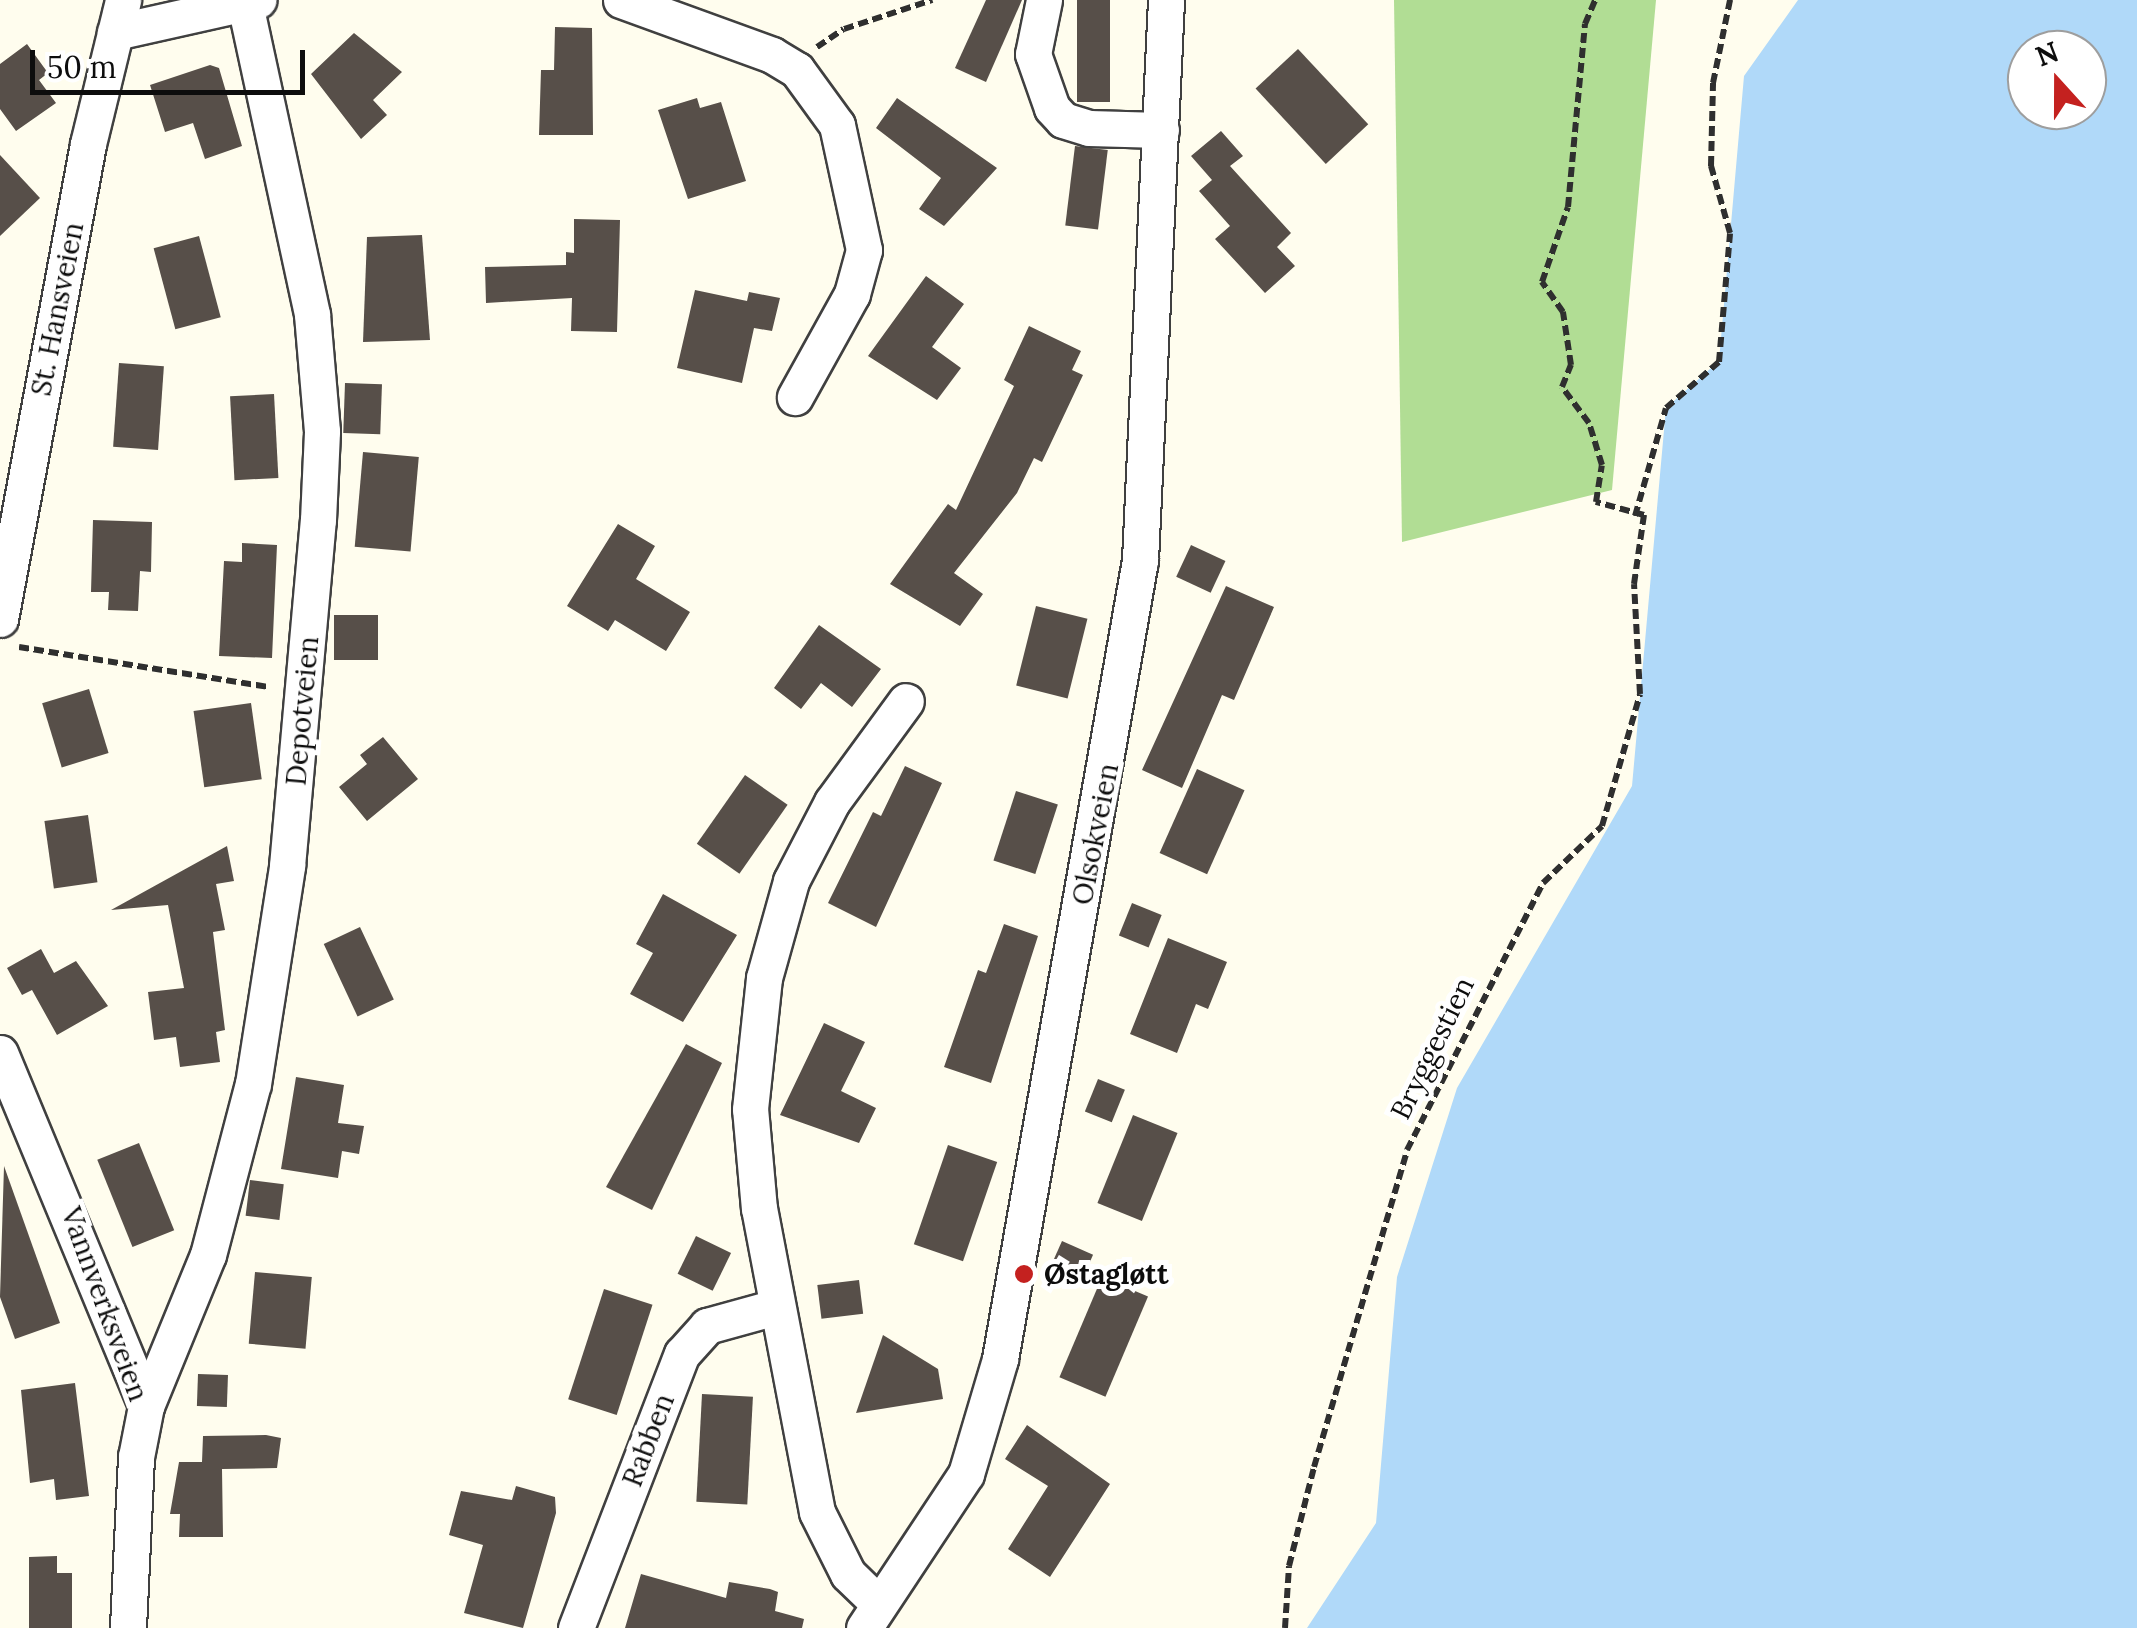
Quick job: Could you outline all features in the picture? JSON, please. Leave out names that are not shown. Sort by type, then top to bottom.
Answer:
[{"type":"street","points":[[621,0],[796,70],[837,125],[864,250],[852,294],[795,397]]},
{"type":"street","points":[[1044,0],[1034,54],[1052,108],[1063,120],[1089,128],[1161,130]]},
{"type":"street","name":"Olsokveien","points":[[871,1616],[966,1474],[1000,1359],[1140,560],[1166,0]]},
{"type":"street","points":[[119,16],[252,2]]},
{"type":"street","name":"Depotveien","points":[[146,1406],[178,1341],[208,1255],[253,1084],[287,866],[318,520],[319,367],[252,2]]},
{"type":"street","name":"St. Hansveien","points":[[0,619],[88,144],[119,16]]},
{"type":"street","points":[[871,1616],[823,1531],[776,1307],[750,1143],[751,1076],[764,978],[791,881],[842,785],[906,701]]},
{"type":"street","name":"Vannverksveien","points":[[0,1053],[146,1406],[136,1457],[128,1628]]},
{"type":"street","name":"Rabben","points":[[576,1628],[682,1354],[707,1326],[776,1307]]},
{"type":"path","points":[[796,70],[844,29],[932,0]]},
{"type":"path","points":[[1595,0],[1585,24],[1568,207],[1542,282],[1564,312],[1571,365],[1562,387],[1589,423],[1602,465],[1596,502],[1635,516],[1666,408],[1719,362],[1730,233],[1711,166],[1713,83],[1730,0]]},
{"type":"path","name":"Bryggestien","points":[[1284,1628],[1289,1566],[1314,1466],[1407,1150],[1543,884],[1602,826],[1640,694],[1634,584],[1644,515],[1635,516]]},
{"type":"path","points":[[0,644],[304,693]]},
{"type":"green space","points":[[1394,0],[1656,0],[1612,490],[1402,542]]},
{"type":"water","points":[[1798,0],[2137,0],[2137,1628],[1307,1628],[1376,1523],[1397,1277],[1457,1088],[1632,786],[1666,408],[1719,361],[1744,76]]},
{"type":"building","points":[[986,0],[1022,0],[986,82],[955,68]]},
{"type":"building","points":[[1077,0],[1110,0],[1110,102],[1077,102]]},
{"type":"building","points":[[555,27],[592,28],[593,135],[539,135],[541,70],[554,70]]},
{"type":"building","points":[[354,33],[402,72],[373,100],[387,115],[361,139],[311,74]]},
{"type":"building","points":[[27,44],[48,73],[39,80],[56,103],[16,131],[0,109],[0,64]]},
{"type":"building","points":[[1298,49],[1368,124],[1326,164],[1256,89]]},
{"type":"building","points":[[210,65],[219,68],[242,146],[205,159],[193,123],[165,132],[150,85]]},
{"type":"building","points":[[697,98],[700,108],[721,102],[746,181],[688,199],[658,110]]},
{"type":"building","points":[[897,98],[997,168],[944,226],[919,209],[941,178],[876,128]]},
{"type":"building","points":[[1221,131],[1243,156],[1230,166],[1291,233],[1277,247],[1295,266],[1265,293],[1215,239],[1230,226],[1199,191],[1212,180],[1191,156]]},
{"type":"building","points":[[1075,146],[1108,150],[1098,229],[1065,225]]},
{"type":"building","points":[[0,155],[40,198],[0,236]]},
{"type":"building","points":[[574,219],[620,220],[617,332],[571,331],[572,298],[486,303],[485,267],[566,265],[566,252],[574,253]]},
{"type":"building","points":[[422,235],[430,340],[363,342],[367,237]]},
{"type":"building","points":[[199,236],[221,317],[175,329],[154,248]]},
{"type":"building","points":[[926,276],[964,304],[932,347],[961,368],[937,400],[868,356]]},
{"type":"building","points":[[695,290],[747,301],[749,292],[780,298],[772,331],[754,328],[742,383],[677,368]]},
{"type":"building","points":[[1029,326],[1081,351],[1072,370],[1083,375],[1042,462],[1034,458],[1017,493],[954,573],[983,594],[960,626],[890,584],[948,504],[956,510],[1014,386],[1004,380]]},
{"type":"building","points":[[119,363],[164,366],[158,450],[113,447]]},
{"type":"building","points":[[345,383],[382,384],[380,434],[343,433]]},
{"type":"building","points":[[274,394],[278,478],[234,480],[230,396]]},
{"type":"building","points":[[363,452],[419,457],[411,552],[355,547]]},
{"type":"building","points":[[93,520],[152,522],[151,572],[140,571],[138,611],[108,610],[109,592],[91,592]]},
{"type":"building","points":[[618,524],[655,546],[636,579],[690,612],[666,651],[615,620],[608,631],[567,606]]},
{"type":"building","points":[[242,543],[277,545],[272,658],[219,656],[224,561],[242,562]]},
{"type":"building","points":[[1191,545],[1225,561],[1211,593],[1176,577]]},
{"type":"building","points":[[1226,586],[1274,607],[1234,700],[1222,695],[1182,788],[1142,770]]},
{"type":"building","points":[[1036,606],[1087,619],[1068,698],[1016,686]]},
{"type":"building","points":[[334,615],[378,615],[378,660],[334,660]]},
{"type":"building","points":[[819,625],[881,669],[852,707],[821,683],[801,709],[774,688]]},
{"type":"building","points":[[89,689],[109,753],[62,767],[42,703]]},
{"type":"building","points":[[251,703],[262,779],[204,787],[194,711]]},
{"type":"building","points":[[383,737],[418,779],[367,821],[339,787],[367,764],[360,755]]},
{"type":"building","points":[[905,766],[942,783],[876,927],[828,903],[873,812],[881,816]]},
{"type":"building","points":[[1197,769],[1245,790],[1207,874],[1160,853]]},
{"type":"building","points":[[745,775],[788,805],[739,874],[697,844]]},
{"type":"building","points":[[1016,791],[1058,805],[1035,874],[993,860]]},
{"type":"building","points":[[88,815],[97,882],[54,888],[44,821]]},
{"type":"building","points":[[227,846],[234,881],[216,884],[225,930],[213,932],[225,1030],[216,1032],[220,1062],[180,1067],[176,1037],[154,1040],[148,992],[184,988],[168,905],[111,910]]},
{"type":"building","points":[[663,894],[737,935],[683,1022],[630,994],[653,953],[636,944]]},
{"type":"building","points":[[1132,903],[1162,915],[1149,947],[1119,935]]},
{"type":"building","points":[[1004,924],[1038,936],[991,1083],[944,1067],[978,970],[986,973]]},
{"type":"building","points":[[360,927],[394,1000],[358,1016],[324,944]]},
{"type":"building","points":[[1168,938],[1227,962],[1208,1009],[1196,1004],[1177,1053],[1130,1034]]},
{"type":"building","points":[[41,949],[54,973],[76,961],[108,1006],[57,1035],[32,990],[22,995],[7,968]]},
{"type":"building","points":[[824,1023],[865,1042],[841,1091],[876,1108],[859,1143],[780,1115]]},
{"type":"building","points":[[686,1044],[722,1063],[652,1210],[606,1187]]},
{"type":"building","points":[[296,1077],[344,1085],[338,1123],[364,1126],[359,1154],[342,1151],[338,1178],[281,1169]]},
{"type":"building","points":[[1098,1079],[1125,1090],[1112,1122],[1085,1111]]},
{"type":"building","points":[[1133,1115],[1178,1133],[1142,1221],[1097,1203]]},
{"type":"building","points":[[139,1143],[174,1230],[132,1247],[97,1160]]},
{"type":"building","points":[[948,1145],[997,1162],[963,1261],[914,1244]]},
{"type":"building","points":[[4,1166],[60,1323],[15,1339],[0,1297]]},
{"type":"building","points":[[250,1180],[284,1184],[279,1220],[246,1216]]},
{"type":"building","points":[[696,1236],[731,1253],[713,1291],[678,1274]]},
{"type":"building","points":[[1062,1241],[1093,1255],[1079,1286],[1048,1272]]},
{"type":"building","points":[[255,1272],[312,1277],[306,1349],[249,1344]]},
{"type":"building","points":[[1102,1277],[1148,1297],[1105,1397],[1059,1377]]},
{"type":"building","points":[[859,1280],[863,1314],[821,1319],[817,1285]]},
{"type":"building","points":[[604,1289],[653,1305],[617,1415],[568,1399]]},
{"type":"building","points":[[883,1335],[938,1369],[943,1399],[856,1413]]},
{"type":"building","points":[[198,1374],[228,1375],[227,1407],[197,1406]]},
{"type":"building","points":[[75,1383],[89,1496],[56,1500],[54,1479],[30,1483],[21,1390]]},
{"type":"building","points":[[702,1394],[753,1397],[747,1505],[696,1502]]},
{"type":"building","points":[[1027,1425],[1110,1484],[1050,1577],[1008,1549],[1048,1486],[1005,1459]]},
{"type":"building","points":[[203,1436],[281,1438],[277,1468],[222,1469],[223,1537],[179,1537],[180,1514],[170,1514],[179,1462],[202,1462]]},
{"type":"building","points":[[516,1486],[555,1497],[556,1513],[523,1628],[464,1613],[483,1545],[449,1535],[461,1491],[512,1500]]},
{"type":"building","points":[[57,1556],[57,1573],[72,1573],[72,1628],[29,1628],[29,1557]]},
{"type":"building","points":[[641,1574],[726,1598],[729,1582],[770,1589],[778,1592],[775,1611],[804,1619],[802,1628],[625,1628]]},
{"type":"place","name":"Østagløtt","points":[[1024,1274]]}]
